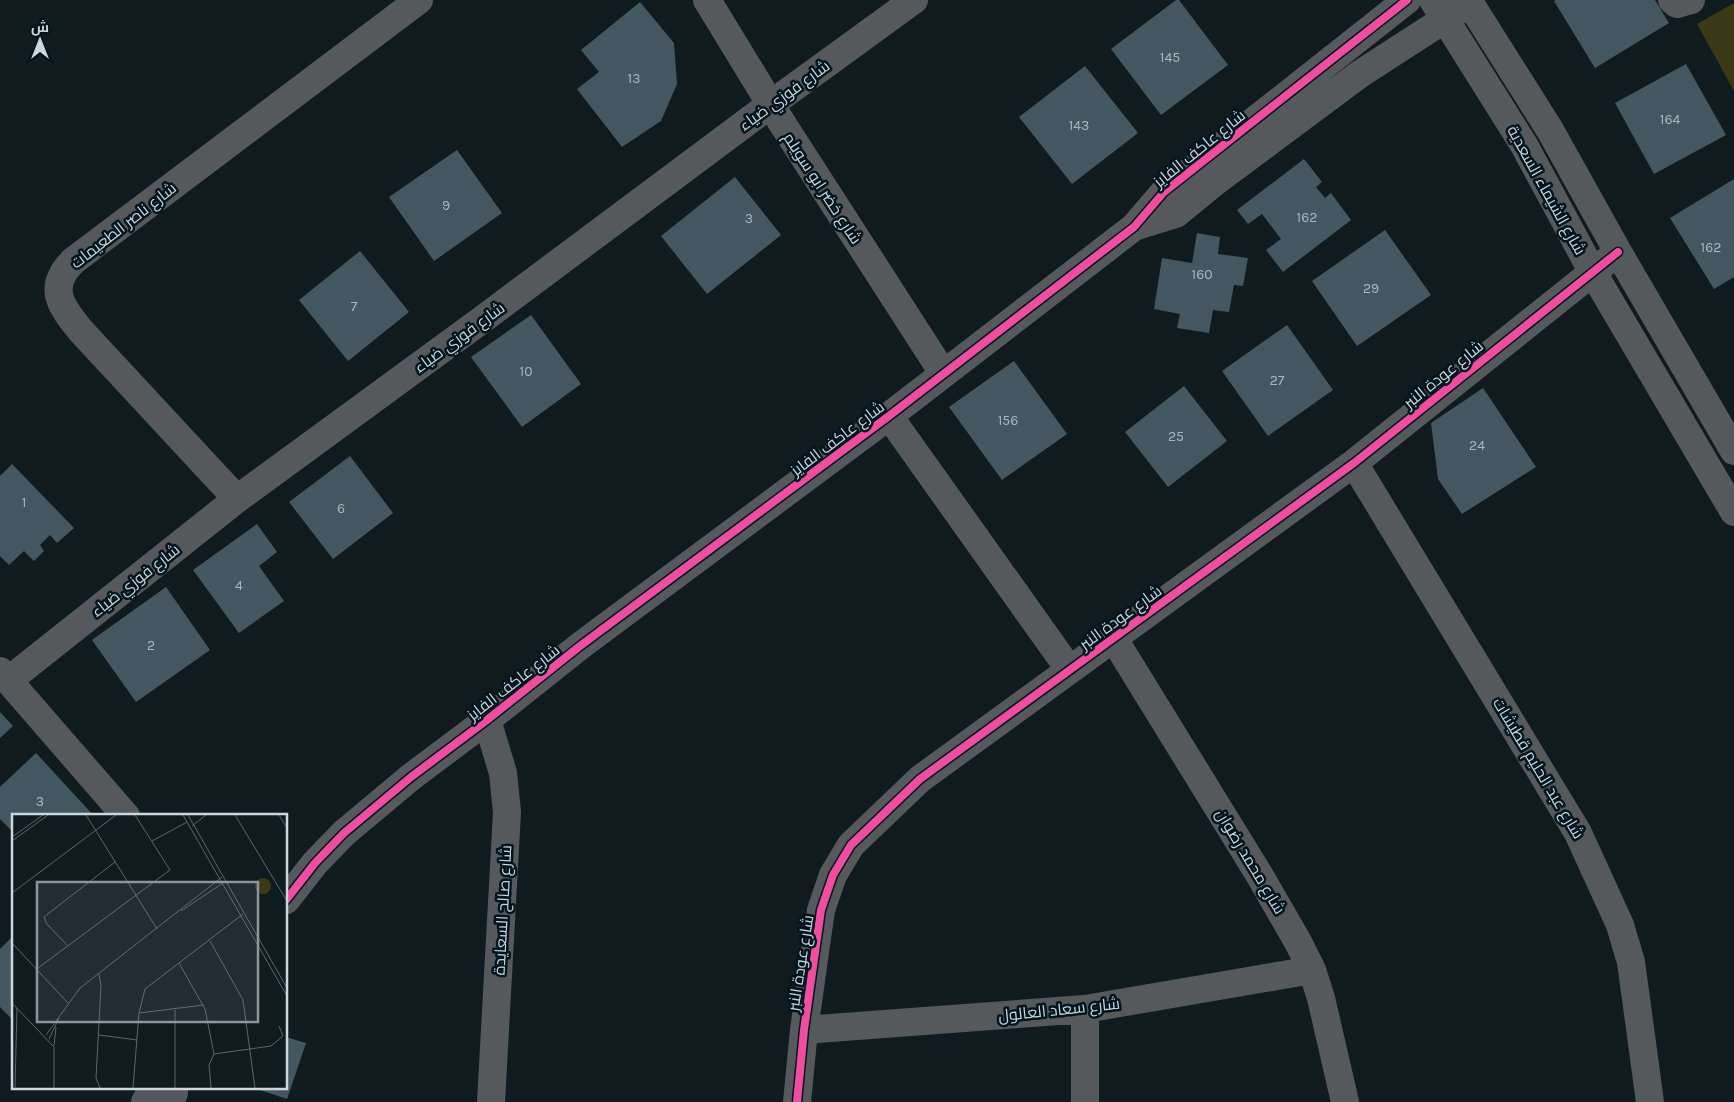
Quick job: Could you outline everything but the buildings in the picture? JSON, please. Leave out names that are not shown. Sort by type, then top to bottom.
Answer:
[{"type":"street","name":"شارع ناصر الطعيمات","points":[[237,499],[81,331],[63,308],[58,290],[62,274],[73,261],[419,0]]},
{"type":"street","name":"شارع خضر ابو سويلم","points":[[707,0],[832,202],[943,373]]},
{"type":"street","name":"شارع فوزي ضياء","points":[[4,676],[237,499],[491,314],[771,104],[914,0]]},
{"type":"street","name":"شارع عاكف الفايز","points":[[288,897],[315,863],[344,833],[410,777],[487,720],[580,646],[889,416],[1134,227],[1164,192],[1407,0]]},
{"type":"street","points":[[1672,0],[1677,4],[1691,0]]},
{"type":"street","name":"شارع عاكف الفايز","points":[[1134,227],[1176,214],[1215,182],[1360,74],[1439,9],[1469,2]]},
{"type":"street","name":"شارع الشيماء السعدية","points":[[1469,2],[1550,130],[1618,252],[1734,451]]},
{"type":"street","name":"شارع الشيماء السعدية","points":[[1439,9],[1524,145],[1592,271],[1734,512]]},
{"type":"street","name":"شارع عودة النبر","points":[[796,1102],[821,910],[833,875],[851,845],[920,779],[1354,463],[1618,252]]},
{"type":"street","points":[[889,416],[1070,669]]},
{"type":"street","name":"شارع عبد الحليم قطيشات","points":[[1354,463],[1578,833],[1620,925],[1631,962],[1650,1102]]},
{"type":"street","name":"شارع محمد رضوان","points":[[1114,639],[1260,876],[1312,970],[1321,998],[1345,1102]]},
{"type":"street","points":[[4,676],[124,814]]},
{"type":"street","name":"شارع صالح السعايدة","points":[[487,720],[503,774],[507,812],[491,1102]]},
{"type":"street","name":"شارع سعاد العالول","points":[[804,1030],[1084,1009],[1312,970]]},
{"type":"street","points":[[1084,1009],[1085,1102]]},
{"type":"street","points":[[145,1102],[153,1090]]},
{"type":"street","points":[[170,1102],[174,1090]]},
{"type":"shaded area","points":[[1734,3],[1734,91],[1697,24]]},
{"type":"cycle path","points":[[288,897],[315,863],[344,833],[411,777],[487,720],[580,646],[889,416],[1134,227],[1164,192],[1407,0]]},
{"type":"cycle path","points":[[797,1102],[804,1030],[821,910],[833,875],[851,845],[920,779],[1354,463],[1618,252]]}]
